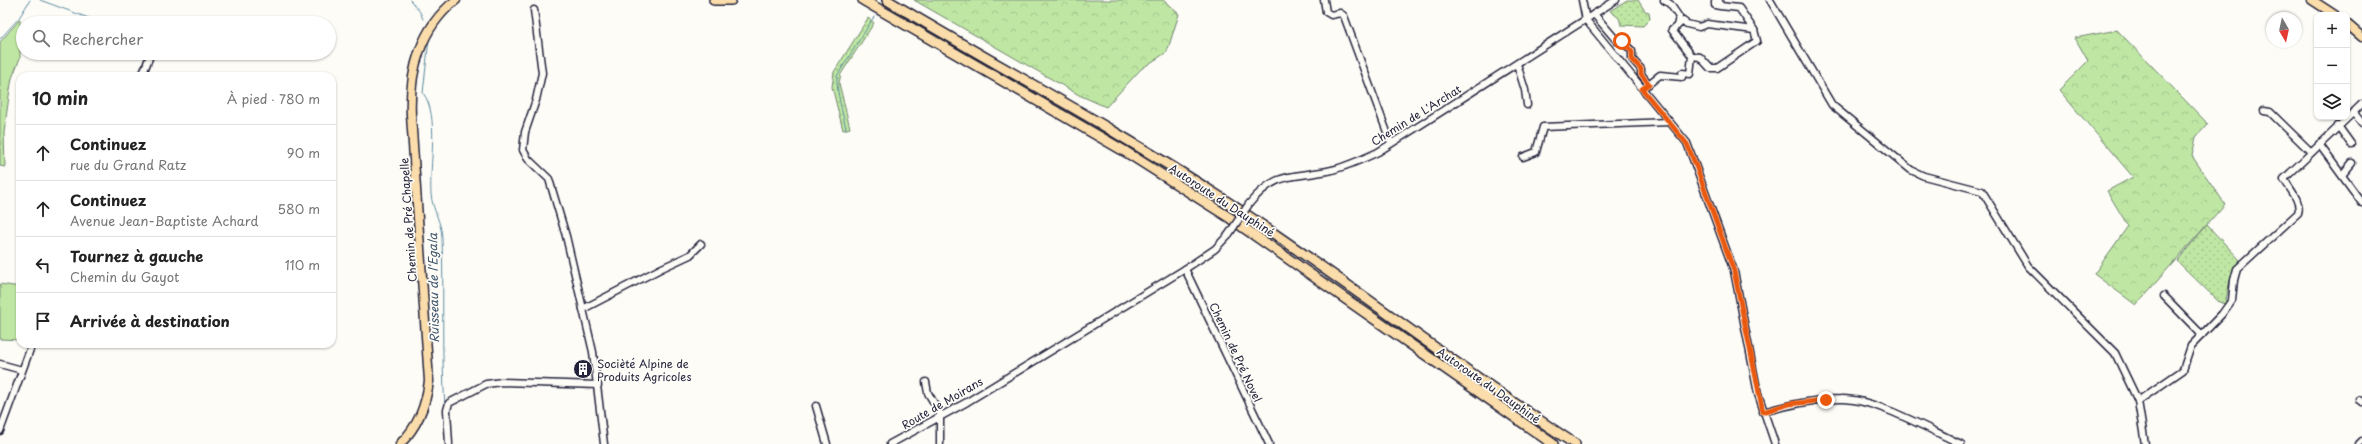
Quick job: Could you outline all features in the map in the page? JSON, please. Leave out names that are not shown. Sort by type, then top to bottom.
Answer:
[{"type":"highway","points":[[714,0],[731,0]]},
{"type":"highway","name":"Autoroute du Dauphiné","points":[[862,0],[1126,152],[1224,214],[1553,444]]},
{"type":"highway","name":"Autoroute du Dauphiné","points":[[887,0],[1140,147],[1217,196],[1303,253],[1508,399],[1575,444]]},
{"type":"highway","points":[[899,0],[962,44]]},
{"type":"main road","name":"Chemin de Pré Chapelle","points":[[400,444],[420,416],[428,394],[429,381],[411,115],[412,80],[414,66],[424,40],[441,15],[456,0]]},
{"type":"main road","points":[[2312,0],[2330,12]]},
{"type":"main road","points":[[2320,0],[2337,12]]},
{"type":"main road","points":[[2350,21],[2362,31]]},
{"type":"main road","points":[[2350,27],[2362,37]]},
{"type":"street","points":[[1324,0],[1326,12],[1331,15],[1340,13],[1344,16],[1391,143]]},
{"type":"street","points":[[1582,0],[1586,20],[1687,144],[1734,271],[1763,412],[1775,444]]},
{"type":"street","name":"Chemin de L'Archat","points":[[1185,269],[1215,249],[1229,234],[1249,204],[1263,189],[1277,179],[1344,167],[1391,143],[1616,0]]},
{"type":"street","points":[[1664,0],[1670,4],[1679,16],[1677,26]]},
{"type":"street","points":[[1770,0],[1832,105],[1911,170],[1924,176],[1982,191],[2028,266],[2115,353],[2138,401],[2145,444]]},
{"type":"street","points":[[1692,56],[1700,57],[1710,68],[1717,68],[1757,41],[1754,30],[1739,8],[1720,6]]},
{"type":"street","points":[[534,10],[542,73],[536,100],[525,132],[523,150],[531,164],[546,175],[552,186],[583,309],[598,385],[604,444]]},
{"type":"street","points":[[1594,14],[1617,41],[1622,41],[1632,52],[1632,59],[1641,69],[1641,74],[1649,84]]},
{"type":"street","points":[[1642,89],[1660,75],[1682,77],[1682,73],[1690,74],[1692,56],[1672,30],[1683,21],[1686,24],[1699,27],[1707,24],[1754,30]]},
{"type":"street","points":[[144,72],[148,60]]},
{"type":"street","points":[[1517,64],[1525,90],[1527,105]]},
{"type":"street","points":[[2138,401],[2182,370],[2191,346],[2232,300],[2234,280],[2237,269],[2298,213],[2300,208],[2284,179],[2362,104]]},
{"type":"street","points":[[2264,111],[2270,112],[2311,152]]},
{"type":"street","points":[[2353,112],[2362,123]]},
{"type":"street","points":[[1524,157],[1536,152],[1543,127],[1669,122]]},
{"type":"street","points":[[2338,126],[2351,144]]},
{"type":"street","points":[[2319,144],[2362,203]]},
{"type":"street","points":[[2342,175],[2352,163]]},
{"type":"street","points":[[583,309],[690,255],[701,244]]},
{"type":"street","name":"Route de Moirans","points":[[890,444],[940,417],[1185,269]]},
{"type":"street","name":"Chemin de Pré Novel","points":[[1185,269],[1269,444]]},
{"type":"street","points":[[2164,296],[2202,335]]},
{"type":"street","points":[[0,431],[30,348]]},
{"type":"street","points":[[0,364],[22,370]]},
{"type":"street","points":[[449,444],[447,410],[449,403],[486,384],[511,381],[598,385]]},
{"type":"street","points":[[926,382],[928,393],[940,417],[940,444]]},
{"type":"street","points":[[1763,412],[1789,404],[1842,399],[1851,400],[1869,404],[1914,422],[1960,444]]},
{"type":"street","points":[[816,406],[828,444]]},
{"type":"street","points":[[2359,444],[2362,441]]},
{"type":"green space","points":[[914,0],[1163,0],[1179,14],[1167,52],[1141,69],[1106,107],[1079,95]]},
{"type":"green space","points":[[1627,0],[1638,0],[1645,11],[1649,12],[1650,19],[1643,26],[1621,25],[1619,18],[1610,11]]},
{"type":"green space","points":[[868,18],[874,23],[841,74],[839,83],[850,128],[843,130],[832,87],[834,72]]},
{"type":"green space","points":[[16,24],[16,60],[19,60],[12,78],[4,133],[5,167],[0,166],[0,42]]},
{"type":"green space","points":[[2117,30],[2208,124],[2196,137],[2192,156],[2225,204],[2136,305],[2094,274],[2128,226],[2107,191],[2133,177],[2059,90],[2088,61],[2075,38]]},
{"type":"green space","points":[[2207,225],[2240,260],[2231,275],[2225,304],[2219,302],[2177,261]]},
{"type":"green space","points":[[0,284],[16,286],[16,340],[0,339]]},
{"type":"waterway","points":[[20,16],[30,0]]},
{"type":"waterway","points":[[40,0],[83,16]]},
{"type":"waterway","name":"Ruisseau de l'Egala","points":[[410,0],[420,12],[423,19]]},
{"type":"waterway","points":[[846,129],[839,95],[837,76],[874,17]]},
{"type":"waterway","points":[[0,39],[16,21]]},
{"type":"waterway","name":"Ruisseau de l'Egala","points":[[429,39],[423,93],[431,114],[433,141],[431,194],[442,232],[443,365],[445,407]]},
{"type":"waterway","points":[[142,68],[145,60]]},
{"type":"waterway","points":[[21,365],[27,348]]},
{"type":"place","name":"Socièté Alpine de Produits Agricoles","points":[[583,369]]},
{"type":"route","points":[[1622,41],[1632,52],[1632,59],[1641,69],[1641,74],[1649,84],[1642,89],[1687,144],[1696,166],[1734,271],[1760,405],[1763,412],[1789,404],[1826,400]]}]
